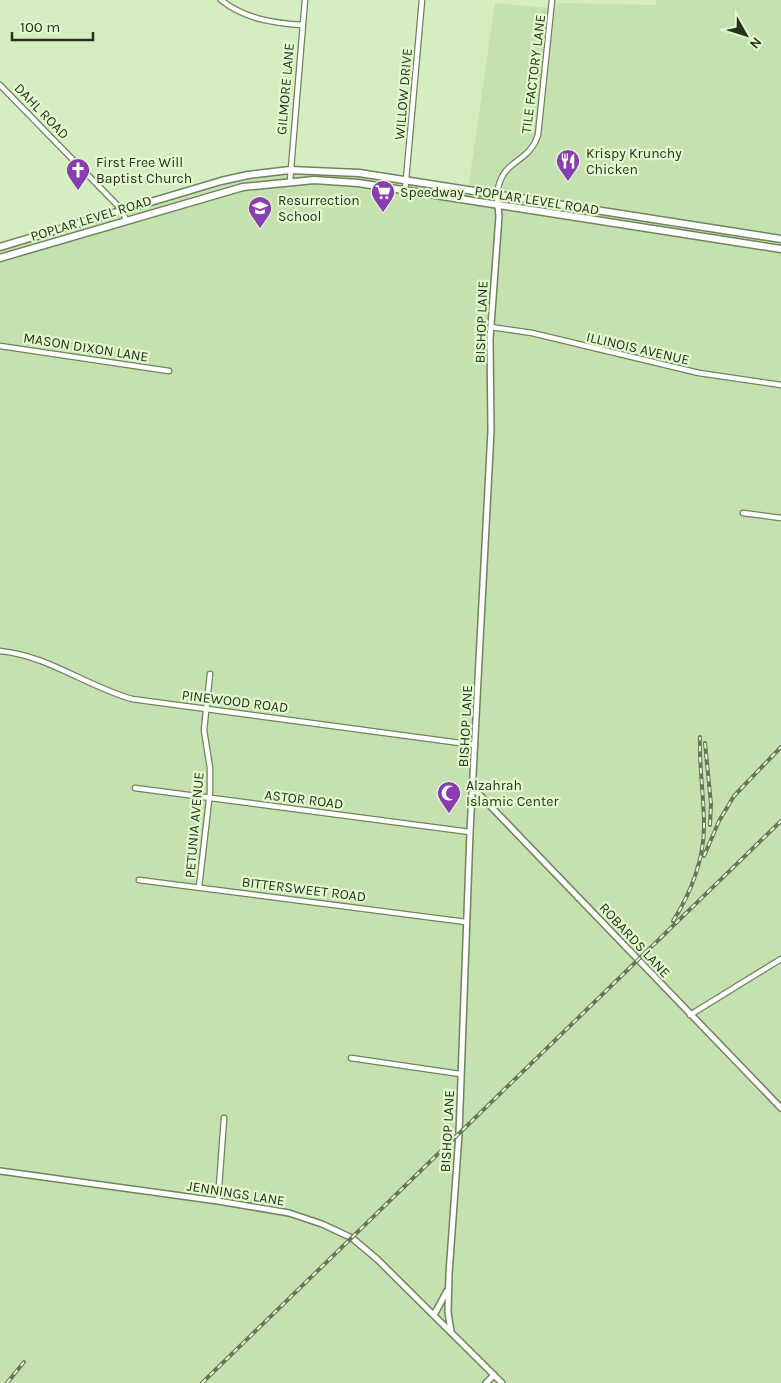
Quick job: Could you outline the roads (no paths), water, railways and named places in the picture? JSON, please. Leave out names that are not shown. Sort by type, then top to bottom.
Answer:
[{"type":"main road","name":"POPLAR LEVEL ROAD","points":[[0,247],[221,181],[290,170],[343,171],[781,239]]},
{"type":"main road","name":"POPLAR LEVEL ROAD","points":[[0,258],[243,187],[290,181],[338,181],[781,249]]},
{"type":"street","points":[[221,0],[242,14],[260,20],[302,25]]},
{"type":"street","name":"GILMORE LANE","points":[[290,181],[305,0]]},
{"type":"street","name":"WILLOW DRIVE","points":[[405,191],[422,0]]},
{"type":"street","name":"TILE FACTORY LANE","points":[[497,195],[503,174],[508,166],[530,152],[538,135],[552,0]]},
{"type":"street","name":"DAHL ROAD","points":[[0,85],[122,210],[126,220]]},
{"type":"street","name":"BISHOP LANE","points":[[452,1332],[448,1312],[491,431],[491,327],[497,195]]},
{"type":"street","name":"ILLINOIS AVENUE","points":[[491,327],[532,333],[687,371],[781,385]]},
{"type":"street","name":"MASON DIXON LANE","points":[[0,346],[169,371]]},
{"type":"street","points":[[744,513],[781,518]]},
{"type":"street","name":"PINEWOOD ROAD","points":[[0,651],[36,658],[119,695],[148,702],[476,745]]},
{"type":"street","name":"PETUNIA AVENUE","points":[[200,887],[210,798],[210,768],[204,730],[208,710],[210,674]]},
{"type":"street","name":"ASTOR ROAD","points":[[135,788],[470,832]]},
{"type":"street","name":"ROBARDS LANE","points":[[473,788],[781,1108]]},
{"type":"street","name":"BITTERSWEET ROAD","points":[[139,880],[466,922]]},
{"type":"street","points":[[690,1015],[781,959]]},
{"type":"street","points":[[351,1058],[460,1074]]},
{"type":"street","points":[[218,1201],[224,1118]]},
{"type":"street","name":"JENNINGS LANE","points":[[0,1171],[218,1201],[289,1213],[343,1233],[377,1259],[434,1315]]},
{"type":"street","name":"BISHOP LANE","points":[[434,1315],[449,1289]]},
{"type":"street","points":[[434,1315],[502,1383]]},
{"type":"street","points":[[486,1383],[494,1375]]},
{"type":"railway","points":[[673,921],[691,887],[702,851],[704,826],[700,737]]},
{"type":"railway","points":[[705,743],[711,804],[710,825]]},
{"type":"railway","points":[[704,856],[719,821],[734,796],[781,747]]},
{"type":"railway","points":[[202,1383],[781,821]]},
{"type":"railway","points":[[7,1383],[24,1362]]},
{"type":"place","name":"Krispy Krunchy Chicken","points":[[568,182]]},
{"type":"place","name":"First Free Will Baptist Church","points":[[78,191]]},
{"type":"place","name":"Speedway","points":[[383,213]]},
{"type":"place","name":"Resurrection School","points":[[260,229]]},
{"type":"place","name":"Alzahrah Islamic Center","points":[[449,814]]}]
